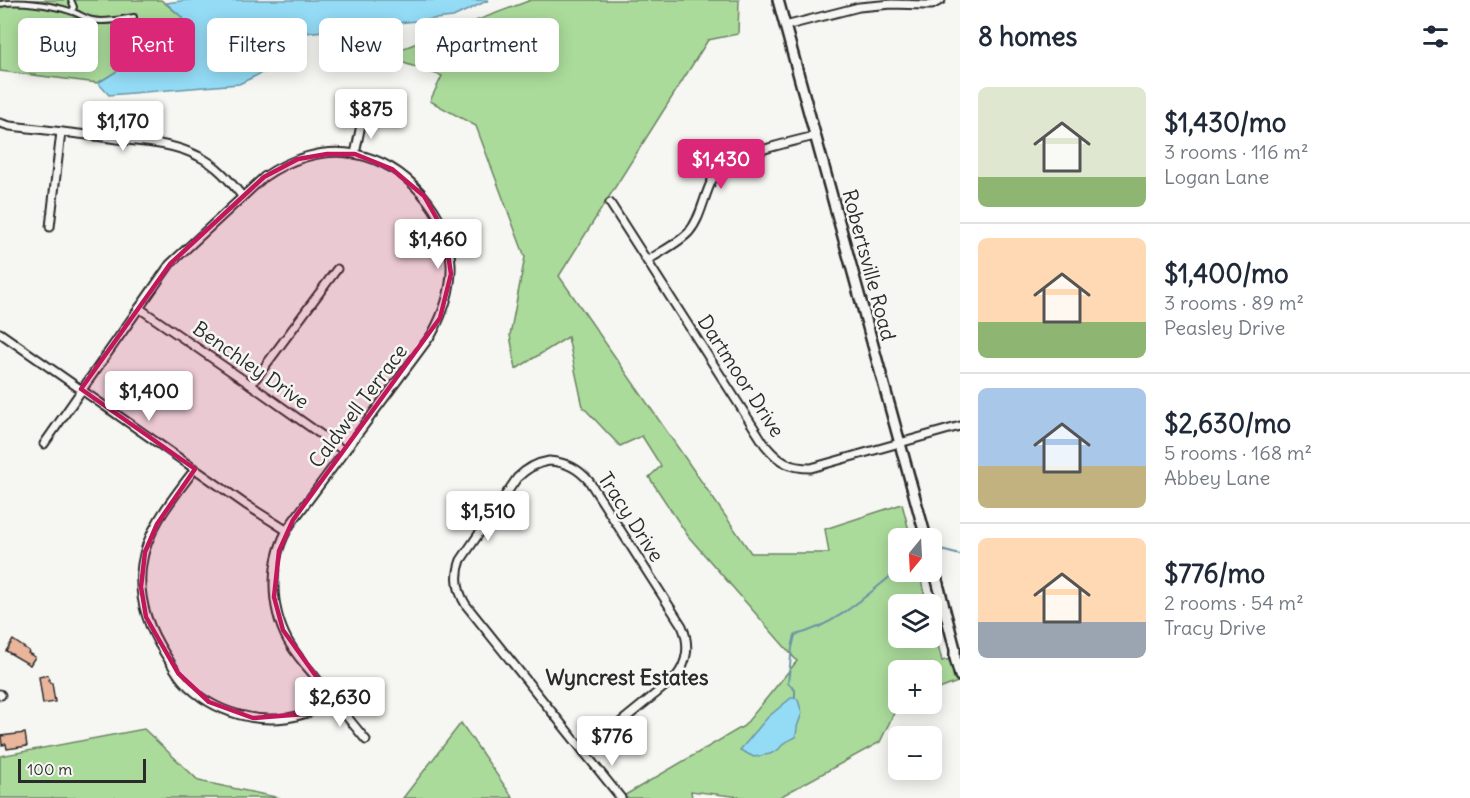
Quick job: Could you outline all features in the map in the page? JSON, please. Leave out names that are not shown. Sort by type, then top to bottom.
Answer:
[{"type":"street","name":"Robertsville Road","points":[[778,0],[923,528]]},
{"type":"street","points":[[785,26],[859,7],[892,4],[932,5],[941,0]]},
{"type":"street","points":[[355,154],[362,120]]},
{"type":"street","points":[[0,123],[156,143],[185,150],[217,168],[242,196]]},
{"type":"street","points":[[50,227],[61,132]]},
{"type":"street","points":[[647,261],[689,231],[698,217],[710,184],[726,163],[743,155],[815,136]]},
{"type":"street","name":"Caldwell Terrace","points":[[44,444],[170,264],[242,196],[269,174],[292,162],[311,156],[355,154],[392,169],[410,181],[432,206],[445,233],[451,273],[446,304],[432,334],[286,530],[275,570],[274,597],[279,619],[288,641],[366,740]]},
{"type":"street","name":"Dartmoor Drive","points":[[610,203],[765,445],[781,461],[793,466],[811,468],[960,426]]},
{"type":"street","points":[[251,385],[337,269]]},
{"type":"street","name":"Benchley Drive","points":[[139,308],[344,451]]},
{"type":"street","points":[[0,333],[286,530]]},
{"type":"street","name":"Tracy Drive","points":[[584,752],[675,678],[684,663],[687,649],[686,639],[682,626],[589,481],[582,472],[570,465],[559,461],[549,461],[529,467],[517,478],[461,560],[458,567],[459,591],[466,605],[584,752],[621,798]]},
{"type":"street","points":[[195,468],[157,524],[142,562],[143,607],[158,643],[190,687],[209,702],[229,712],[253,718],[289,718],[313,711],[333,700]]},
{"type":"street","points":[[937,582],[960,676]]},
{"type":"lane","points":[[71,0],[74,7],[72,11]]},
{"type":"lane","points":[[0,4],[23,1],[72,11],[94,21],[134,17]]},
{"type":"highlighted area","points":[[327,154],[355,154],[392,169],[424,196],[445,233],[451,274],[440,318],[293,520],[279,551],[274,597],[283,630],[333,700],[305,714],[253,718],[209,702],[178,673],[146,617],[141,587],[145,552],[157,524],[195,469],[81,389],[170,264],[264,177],[298,159]]},
{"type":"green space","points":[[0,0],[161,0],[183,18],[110,18],[110,72],[116,72],[98,83],[0,71]]},
{"type":"green space","points":[[531,0],[739,0],[738,34],[708,40],[559,276],[751,553],[829,553],[825,529],[902,504],[908,528],[888,528],[888,582],[922,582],[924,594],[888,594],[888,648],[939,648],[942,660],[888,660],[888,714],[894,714],[880,742],[778,798],[749,798],[691,791],[692,798],[620,798],[744,726],[797,661],[688,536],[649,477],[661,466],[642,436],[620,446],[583,407],[568,337],[516,369],[510,335],[525,257],[476,126],[430,101],[442,76],[430,72],[559,72],[559,18],[483,18]]},
{"type":"green space","points":[[415,44],[415,67],[403,63],[403,48]]},
{"type":"green space","points":[[954,658],[960,681],[942,688],[942,661]]},
{"type":"green space","points":[[461,723],[513,798],[403,798]]},
{"type":"green space","points":[[144,729],[199,781],[280,798],[0,798],[0,756]]},
{"type":"water","points":[[188,0],[489,0],[453,17],[415,18],[415,21],[403,22],[403,18],[319,18],[319,32],[307,33],[307,18],[207,18],[207,72],[264,72],[239,84],[109,95],[98,83],[116,72],[195,72],[195,18],[183,18],[166,3]]},
{"type":"water","points":[[791,698],[798,700],[802,713],[796,737],[785,742],[778,750],[770,754],[754,757],[740,750],[768,717]]},
{"type":"building","points":[[13,640],[35,657],[30,665],[6,651]]},
{"type":"building","points":[[48,675],[52,683],[55,702],[43,704],[39,677]]},
{"type":"building","points":[[25,733],[27,746],[7,749],[6,744],[2,745],[1,736]]},
{"type":"waterway","points":[[942,550],[960,555]]},
{"type":"waterway","points":[[795,698],[795,690],[788,683],[795,635],[824,625],[888,578]]},
{"type":"district","name":"Wyncrest Estates","points":[[627,678]]}]
